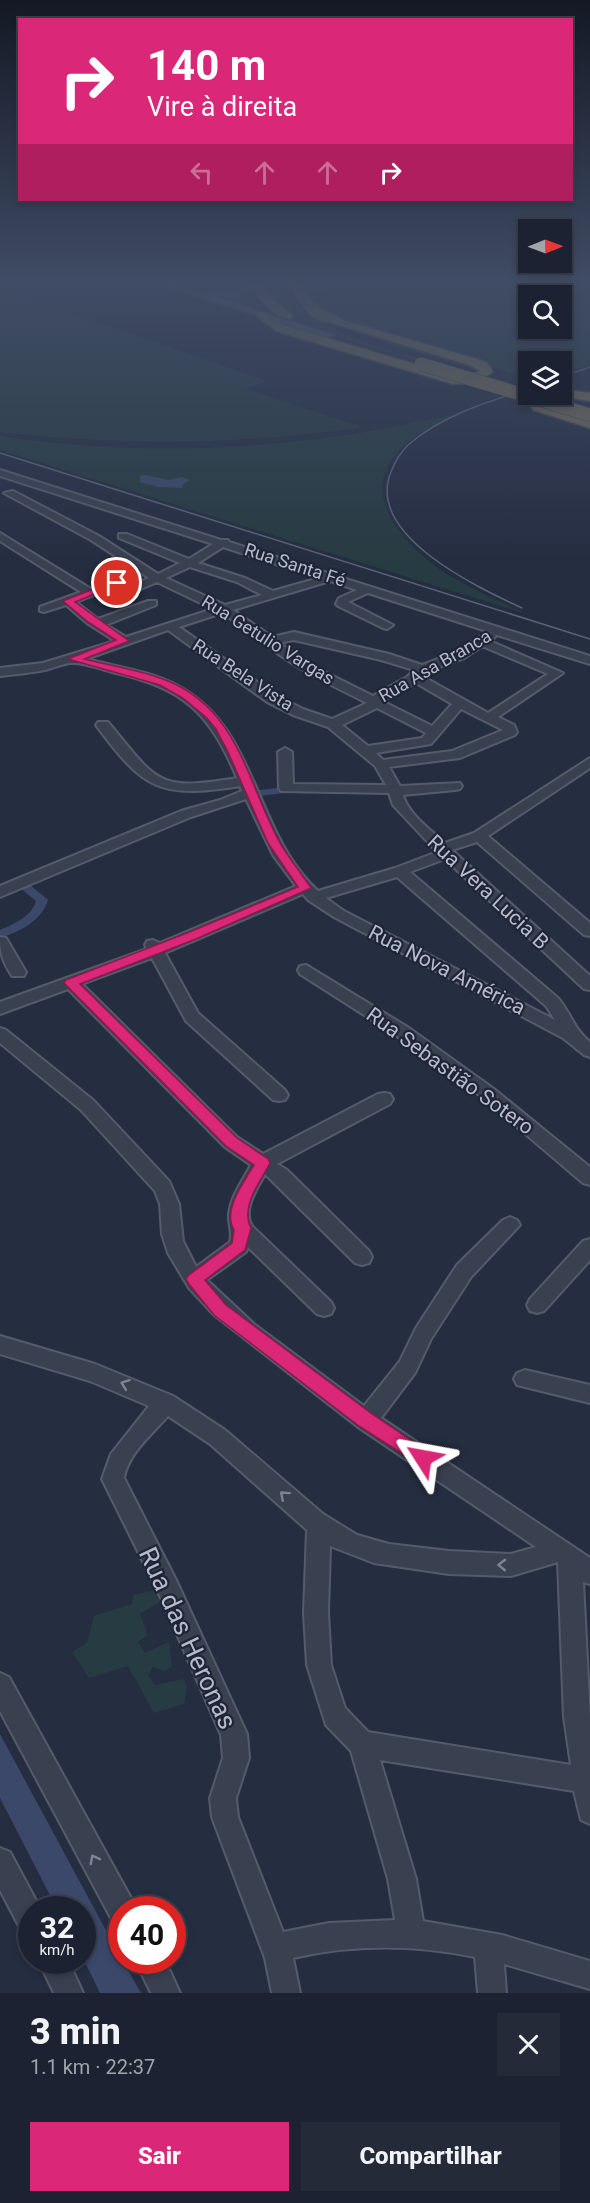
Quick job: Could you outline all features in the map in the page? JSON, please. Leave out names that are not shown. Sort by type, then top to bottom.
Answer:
[{"type":"highway","points":[[438,376],[467,381],[478,376]]},
{"type":"highway","points":[[470,376],[590,415]]},
{"type":"highway","points":[[479,376],[518,386]]},
{"type":"highway","points":[[572,395],[590,398]]},
{"type":"highway","points":[[572,402],[590,408]]},
{"type":"highway","points":[[537,405],[590,424]]},
{"type":"street","name":"Rua Santa Fé","points":[[0,473],[224,542],[590,660]]},
{"type":"street","name":"Rua Getulio Vargas","points":[[9,493],[95,538],[158,578],[223,609],[299,663],[434,732]]},
{"type":"street","points":[[0,536],[90,593]]},
{"type":"street","points":[[123,536],[189,563],[241,580],[274,596]]},
{"type":"street","points":[[44,609],[115,583],[134,589],[189,563],[224,542]]},
{"type":"street","points":[[0,672],[36,668],[73,659],[223,609],[274,596],[332,577]]},
{"type":"street","points":[[368,588],[343,600],[342,604],[387,624]]},
{"type":"street","points":[[68,601],[97,624],[124,641]]},
{"type":"street","points":[[97,624],[152,603]]},
{"type":"street","name":"Rua Bela Vista","points":[[170,626],[272,699],[298,712],[333,724],[380,764],[395,790]]},
{"type":"street","name":"Rua Asa Branca","points":[[333,724],[375,702],[419,673],[482,642],[497,630]]},
{"type":"street","points":[[270,641],[294,636],[385,657],[419,673],[459,703],[511,730],[496,740],[455,755],[380,764]]},
{"type":"street","points":[[482,642],[557,673],[488,718]]},
{"type":"street","points":[[73,659],[154,679],[175,688],[195,701],[221,727],[248,793],[274,843],[309,892]]},
{"type":"street","points":[[366,750],[429,739],[459,703]]},
{"type":"street","points":[[103,725],[141,768],[160,783],[177,787],[200,787],[248,793]]},
{"type":"street","points":[[285,752],[286,788],[395,790],[455,786]]},
{"type":"street","points":[[0,1008],[71,983],[154,948],[309,892],[400,871],[479,836],[590,762]]},
{"type":"street","name":"Rua Vera Lucia B","points":[[395,790],[402,807],[444,851],[590,985]]},
{"type":"street","points":[[0,892],[186,814],[248,793]]},
{"type":"street","points":[[479,836],[590,931]]},
{"type":"street","points":[[400,871],[555,1005],[569,1034]]},
{"type":"street","name":"Rua Nova América","points":[[309,892],[349,920],[569,1034],[590,1051]]},
{"type":"street","points":[[0,942],[18,972]]},
{"type":"street","points":[[154,948],[192,1017],[279,1095]]},
{"type":"street","name":"Rua Sebastião Sotero","points":[[306,970],[403,1032],[488,1093],[590,1178]]},
{"type":"street","points":[[71,983],[231,1142],[284,1178],[362,1257]]},
{"type":"street","points":[[0,1034],[87,1105],[162,1186],[169,1196],[172,1208],[175,1248],[194,1279],[220,1310],[366,1420],[563,1552],[590,1573]]},
{"type":"street","points":[[324,1308],[239,1224],[239,1213],[245,1194],[262,1163],[384,1099]]},
{"type":"street","points":[[366,1420],[408,1367],[423,1334],[464,1271],[510,1225]]},
{"type":"street","points":[[194,1279],[239,1246],[243,1228]]},
{"type":"street","points":[[537,1305],[590,1247]]},
{"type":"street","points":[[0,1345],[95,1373],[140,1390],[165,1403],[215,1435],[319,1525],[351,1545],[448,1563],[525,1564],[563,1552]]},
{"type":"street","points":[[525,1378],[590,1394]]},
{"type":"street","name":"Rua das Heronas","points":[[165,1403],[123,1455],[115,1467],[113,1479],[174,1600],[231,1727],[236,1758],[223,1798],[225,1817],[276,1948],[286,1993]]},
{"type":"street","points":[[319,1525],[316,1613],[319,1665],[334,1716],[362,1743],[402,1879],[411,1934]]},
{"type":"street","points":[[563,1552],[577,1717],[590,1812]]},
{"type":"street","points":[[0,1686],[114,1896]]},
{"type":"street","points":[[362,1743],[585,1780]]},
{"type":"street","points":[[0,1862],[18,1896]]},
{"type":"street","points":[[276,1948],[332,1935],[437,1936],[489,1946],[590,1975]]},
{"type":"street","points":[[489,1946],[492,1993]]},
{"type":"street","points":[[59,1974],[69,1993]]},
{"type":"street","points":[[156,1974],[166,1993]]},
{"type":"shaded area","points":[[0,376],[253,376],[267,381],[245,389],[357,424],[359,428],[268,438],[180,442],[91,440],[0,432]]},
{"type":"shaded area","points":[[458,413],[418,435],[393,458],[387,468],[383,484],[384,499],[389,514],[409,542],[447,574],[529,615],[0,450],[0,436],[115,447],[230,447],[345,435]]},
{"type":"shaded area","points":[[161,1589],[166,1598],[140,1614],[148,1635],[138,1642],[145,1653],[169,1642],[172,1667],[164,1671],[153,1667],[148,1675],[155,1685],[184,1679],[187,1687],[184,1704],[154,1713],[128,1666],[89,1678],[72,1652],[87,1643],[94,1616],[132,1604],[133,1595]]},
{"type":"water","points":[[140,476],[169,480],[182,477],[190,480],[183,484],[182,488],[158,487],[140,482]]},
{"type":"water","points":[[0,1734],[87,1896],[50,1896],[0,1798]]},
{"type":"water","points":[[96,1912],[108,1934],[108,1974],[130,1974],[141,1993],[100,1993],[91,1974],[96,1974]]},
{"type":"waterway","points":[[244,795],[295,789]]},
{"type":"waterway","points":[[0,934],[19,925],[37,911],[42,900],[25,887],[26,882],[36,878]]},
{"type":"tram line","points":[[518,392],[450,418],[408,445],[400,454],[391,472],[387,495],[394,517],[409,537],[430,556],[479,587],[522,608]]},
{"type":"tram line","points":[[0,453],[590,639]]},
{"type":"route","points":[[117,583],[68,601],[91,620],[124,641],[73,659],[164,683],[187,695],[211,716],[221,727],[234,752],[274,843],[305,888],[156,951],[71,983],[231,1142],[262,1163],[245,1194],[239,1213],[239,1224],[243,1228],[239,1246],[194,1279],[220,1310],[366,1420],[423,1458]]}]
